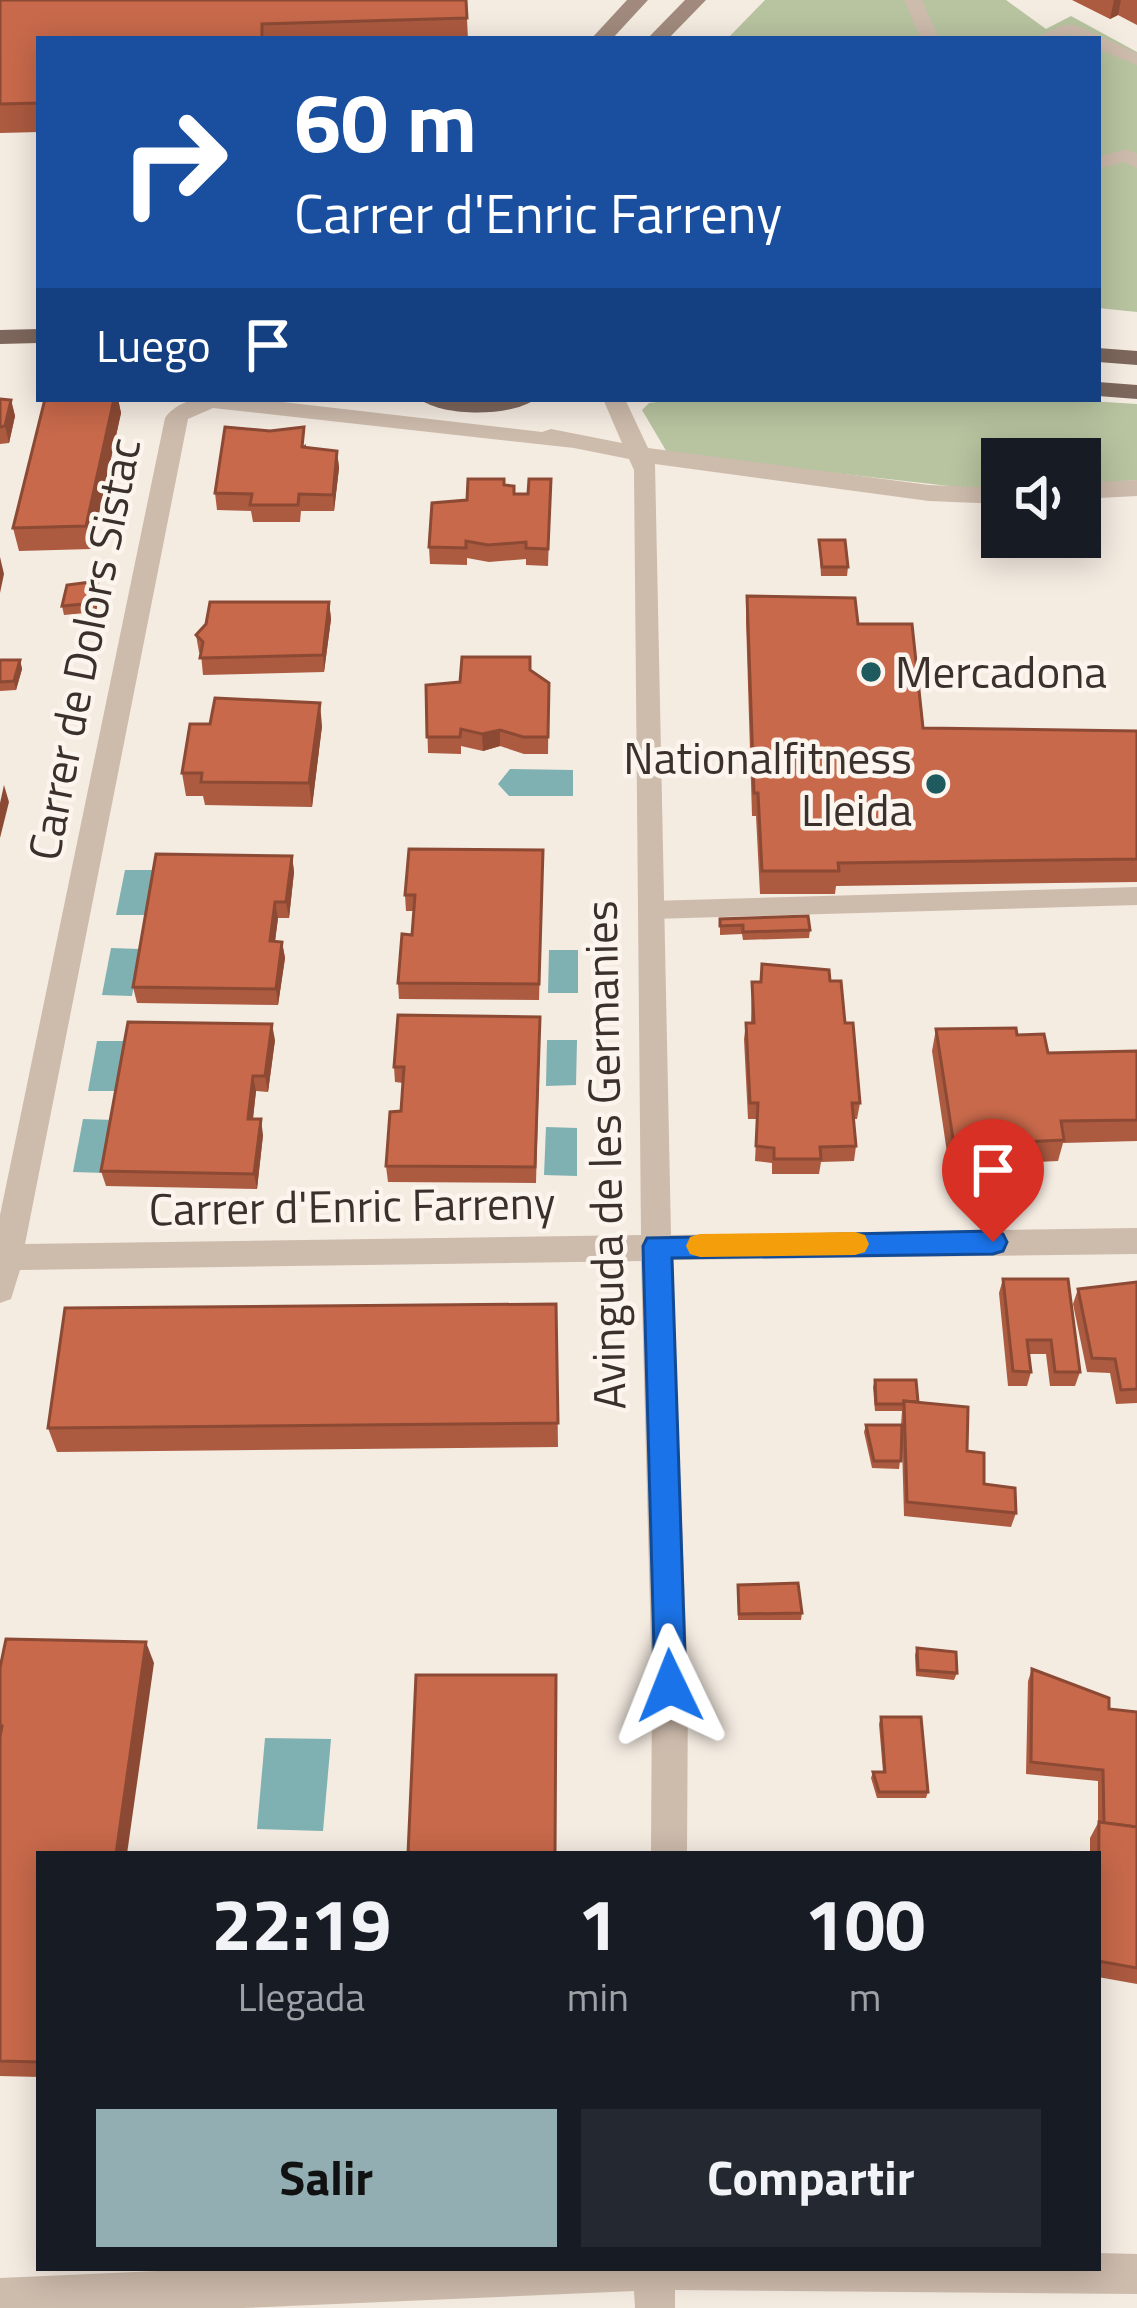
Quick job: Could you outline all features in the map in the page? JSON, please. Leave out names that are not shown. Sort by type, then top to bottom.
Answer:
[{"type":"main road","points":[[0,337],[36,336]]},
{"type":"main road","points":[[1101,355],[1137,358]]},
{"type":"main road","points":[[1101,389],[1137,392]]},
{"type":"main road","points":[[451,402],[507,402]]},
{"type":"street","points":[[604,36],[638,0]]},
{"type":"street","points":[[659,36],[696,0]]},
{"type":"street","name":"Carrer de Dolors Sistac","points":[[0,1290],[177,418],[185,408],[209,402]]},
{"type":"street","name":"Carrer de Dolors Sistac","points":[[222,402],[569,442]]},
{"type":"street","points":[[441,402],[569,442],[638,456],[929,493],[981,495]]},
{"type":"street","name":"Avinguda de les Germanies","points":[[615,402],[646,470],[657,1246],[670,1686],[669,1851]]},
{"type":"street","points":[[1101,490],[1137,488]]},
{"type":"street","name":"Carrer d'Enric Farreny","points":[[4,1257],[1137,1241]]},
{"type":"street","points":[[0,2298],[1137,2274]]},
{"type":"lane","points":[[913,0],[929,36]]},
{"type":"lane","points":[[1050,36],[1070,29],[1085,36]]},
{"type":"lane","points":[[1101,44],[1137,61]]},
{"type":"lane","points":[[1101,162],[1126,154],[1137,162]]},
{"type":"lane","points":[[652,910],[1137,896]]},
{"type":"green space","points":[[765,0],[1006,0],[1046,29],[1071,16],[1137,52],[1137,312],[1101,308],[1101,36],[730,36]]},
{"type":"green space","points":[[658,402],[1137,404],[1137,480],[1101,483],[1101,438],[981,438],[981,490],[668,454],[642,410]]},
{"type":"water","points":[[510,769],[573,770],[573,796],[509,796],[498,784]]},
{"type":"water","points":[[125,870],[153,870],[145,915],[116,915]]},
{"type":"water","points":[[111,948],[140,949],[132,996],[102,995]]},
{"type":"water","points":[[549,950],[578,950],[578,993],[548,993]]},
{"type":"water","points":[[547,1040],[577,1040],[576,1085],[546,1086]]},
{"type":"water","points":[[97,1041],[127,1041],[119,1091],[88,1091]]},
{"type":"water","points":[[83,1119],[114,1120],[105,1173],[73,1172]]},
{"type":"water","points":[[546,1127],[577,1128],[577,1176],[544,1175]]},
{"type":"water","points":[[265,1738],[331,1739],[323,1831],[257,1829]]},
{"type":"building","points":[[0,0],[466,0],[467,18],[262,24],[262,36],[36,36],[36,103],[0,104]]},
{"type":"building","points":[[0,399],[11,400],[5,426],[0,427]]},
{"type":"building","points":[[44,402],[113,402],[86,526],[13,528]]},
{"type":"building","points":[[225,427],[270,431],[304,427],[302,447],[337,451],[333,495],[299,494],[298,505],[250,505],[252,494],[215,493]]},
{"type":"building","points":[[468,479],[504,479],[504,485],[514,486],[514,494],[528,494],[529,479],[551,479],[548,549],[526,548],[526,542],[488,545],[466,541],[466,548],[429,547],[432,503],[467,500]]},
{"type":"building","points":[[819,540],[845,540],[848,567],[822,567]]},
{"type":"building","points":[[98,581],[94,603],[62,606],[67,585]]},
{"type":"building","points":[[747,596],[855,598],[858,624],[912,624],[923,728],[1137,731],[1137,859],[838,863],[839,871],[762,871],[758,793],[754,793]]},
{"type":"building","points":[[210,602],[329,602],[323,655],[200,658],[203,642],[196,635],[206,624]]},
{"type":"building","points":[[462,657],[530,657],[530,670],[549,683],[548,737],[461,729],[460,737],[427,737],[426,685],[460,682]]},
{"type":"building","points":[[0,660],[20,660],[14,681],[0,682]]},
{"type":"building","points":[[215,698],[320,703],[309,783],[201,782],[202,773],[182,773],[190,724],[210,724]]},
{"type":"building","points":[[409,849],[543,850],[539,984],[398,983],[402,934],[412,935],[415,895],[405,895]]},
{"type":"building","points":[[156,854],[292,856],[286,902],[275,902],[270,941],[282,942],[276,989],[133,987]]},
{"type":"building","points":[[808,916],[810,930],[743,932],[743,925],[720,926],[720,919]]},
{"type":"building","points":[[762,964],[829,970],[830,981],[841,981],[845,1023],[853,1023],[860,1103],[852,1103],[856,1146],[820,1147],[821,1159],[774,1159],[774,1148],[756,1146],[758,1103],[750,1103],[746,1023],[754,1023],[752,982],[761,982]]},
{"type":"building","points":[[398,1015],[540,1017],[535,1167],[386,1166],[390,1112],[401,1111],[404,1067],[394,1067]]},
{"type":"building","points":[[128,1022],[272,1024],[265,1076],[253,1076],[248,1119],[261,1119],[254,1174],[101,1171]]},
{"type":"building","points":[[1016,1028],[1017,1035],[1044,1034],[1048,1053],[1137,1051],[1137,1120],[1061,1121],[1064,1140],[954,1145],[936,1029]]},
{"type":"building","points":[[1003,1279],[1068,1279],[1080,1372],[1055,1372],[1051,1340],[1027,1340],[1031,1372],[1013,1371]]},
{"type":"building","points":[[1137,1282],[1137,1389],[1121,1390],[1115,1359],[1092,1358],[1078,1289]]},
{"type":"building","points":[[556,1304],[558,1423],[48,1428],[65,1308]]},
{"type":"building","points":[[875,1380],[916,1380],[918,1402],[876,1404]]},
{"type":"building","points":[[904,1401],[968,1407],[967,1451],[984,1453],[984,1484],[1015,1488],[1016,1513],[907,1502]]},
{"type":"building","points":[[866,1425],[902,1425],[901,1461],[874,1461]]},
{"type":"building","points":[[798,1583],[802,1613],[739,1614],[738,1585]]},
{"type":"building","points":[[6,1639],[146,1642],[116,1851],[36,1851],[36,2062],[0,2061],[0,1668]]},
{"type":"building","points":[[917,1648],[956,1652],[957,1673],[918,1670]]},
{"type":"building","points":[[1032,1669],[1109,1698],[1109,1709],[1137,1712],[1137,1827],[1104,1823],[1103,1770],[1031,1762]]},
{"type":"building","points":[[416,1675],[556,1675],[555,1851],[408,1851]]},
{"type":"building","points":[[881,1717],[921,1717],[928,1792],[879,1792],[873,1772],[885,1772]]},
{"type":"building","points":[[1099,1822],[1137,1827],[1137,1968],[1101,1962]]},
{"type":"slow traffic","points":[[700,1246],[855,1244]]},
{"type":"place","name":"Mercadona","points":[[871,672]]},
{"type":"place","name":"Nationalfitness Lleida","points":[[936,784]]},
{"type":"route","points":[[670,1686],[657,1246],[993,1242]]}]
